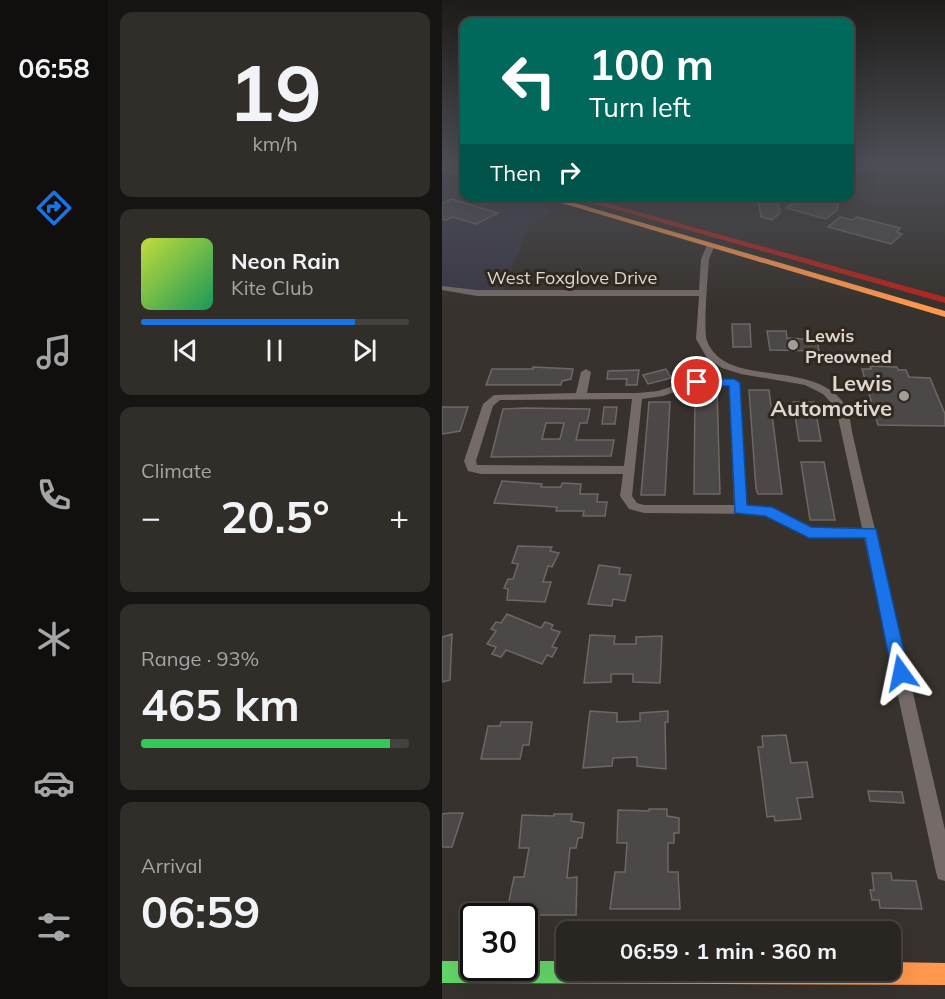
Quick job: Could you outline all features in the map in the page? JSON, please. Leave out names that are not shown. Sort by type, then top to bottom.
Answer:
[{"type":"main road","points":[[593,212],[944,314]]},
{"type":"main road","points":[[627,212],[944,300]]},
{"type":"main road","points":[[664,212],[944,288]]},
{"type":"main road","points":[[442,972],[944,974]]},
{"type":"street","points":[[710,247],[705,254],[701,339],[704,347],[718,361],[746,372],[810,382],[837,401],[843,416],[871,532],[944,872]]},
{"type":"street","name":"West Foxglove Drive","points":[[442,288],[477,293],[703,293]]},
{"type":"street","points":[[581,396],[586,372]]},
{"type":"street","points":[[629,470],[481,470],[472,468],[470,461],[488,404],[493,398],[637,396],[668,391],[691,383],[734,383],[740,510]]},
{"type":"street","points":[[637,396],[626,496],[628,502],[638,509],[767,511],[809,532],[871,532]]},
{"type":"shaded area","points":[[442,212],[554,212],[529,225],[502,293],[442,288]]},
{"type":"building","points":[[442,212],[498,213],[476,224],[453,217],[442,219]]},
{"type":"building","points":[[760,212],[780,212],[772,220],[761,217]]},
{"type":"building","points":[[799,212],[835,212],[826,219]]},
{"type":"building","points":[[840,217],[852,220],[857,217],[900,228],[897,232],[902,234],[891,244],[828,227]]},
{"type":"building","points":[[732,324],[750,324],[751,347],[733,347]]},
{"type":"building","name":"Lewis Preowned","points":[[767,331],[786,331],[787,338],[817,340],[819,351],[770,350]]},
{"type":"building","name":"Lewis Automotive","points":[[870,366],[897,367],[898,370],[906,370],[909,377],[930,378],[945,414],[945,426],[878,425],[862,369],[871,369]]},
{"type":"building","points":[[533,367],[573,369],[571,379],[562,381],[561,385],[486,385],[492,369],[533,369]]},
{"type":"building","points":[[666,369],[671,378],[648,384],[643,375]]},
{"type":"building","points":[[639,370],[637,385],[626,385],[627,379],[607,379],[608,371]]},
{"type":"building","points":[[695,389],[717,389],[720,494],[694,494]]},
{"type":"building","points":[[749,390],[769,390],[782,494],[758,494],[756,489]]},
{"type":"building","points":[[649,402],[670,402],[665,495],[641,495]]},
{"type":"building","points":[[793,402],[814,402],[821,441],[799,441]]},
{"type":"building","points":[[442,407],[468,407],[460,431],[442,434]]},
{"type":"building","points":[[604,407],[617,407],[615,424],[602,424]]},
{"type":"building","points":[[503,409],[590,409],[587,423],[580,423],[576,440],[614,440],[611,456],[491,457]],"holes":[[[546,423],[564,423],[560,439],[542,439]]]},
{"type":"building","points":[[801,462],[824,462],[835,520],[810,520]]},
{"type":"building","points":[[502,481],[542,484],[541,487],[561,487],[562,483],[581,484],[580,494],[598,494],[597,502],[607,502],[605,516],[583,516],[584,511],[556,511],[557,507],[494,503]]},
{"type":"building","points":[[518,546],[552,547],[550,551],[559,553],[552,567],[548,566],[543,582],[551,582],[545,602],[507,600],[508,589],[504,588],[508,579],[513,579],[518,564],[512,563]]},
{"type":"building","points":[[599,565],[620,568],[619,574],[631,575],[625,601],[613,599],[612,606],[588,604]]},
{"type":"building","points":[[507,614],[541,628],[545,622],[553,625],[551,629],[560,632],[552,647],[557,648],[552,657],[547,655],[542,664],[506,650],[501,657],[492,654],[496,647],[487,644],[496,631],[491,629],[496,622],[501,623]]},
{"type":"building","points":[[452,634],[450,680],[442,682],[442,637]]},
{"type":"building","points":[[590,635],[615,636],[614,644],[636,644],[636,637],[662,636],[660,683],[633,682],[633,674],[611,674],[611,682],[584,683]]},
{"type":"building","points":[[590,711],[617,713],[617,722],[640,721],[640,713],[668,711],[668,722],[665,722],[666,769],[637,766],[637,757],[613,758],[612,766],[583,768]]},
{"type":"building","points":[[501,722],[532,722],[529,745],[523,745],[520,759],[481,759],[488,726],[500,726]]},
{"type":"building","points":[[786,735],[791,763],[807,762],[813,797],[797,798],[801,819],[775,821],[774,816],[767,817],[758,747],[763,747],[762,736]]},
{"type":"building","points":[[868,791],[902,792],[904,803],[870,801]]},
{"type":"building","points":[[649,809],[667,809],[667,816],[679,818],[679,833],[674,833],[674,843],[668,843],[668,872],[678,872],[680,909],[610,909],[615,872],[625,872],[627,843],[617,843],[618,810],[649,811]]},
{"type":"building","points":[[463,813],[452,847],[442,847],[442,814]]},
{"type":"building","points":[[554,814],[572,814],[571,821],[584,823],[582,838],[578,838],[576,848],[570,848],[567,878],[577,877],[576,915],[538,915],[538,903],[509,903],[514,877],[524,877],[529,848],[519,848],[522,815],[554,816]]},
{"type":"building","points":[[872,873],[891,873],[892,880],[916,881],[922,909],[880,908],[879,900],[872,900],[870,890],[874,890]]},
{"type":"traffic: fast","points":[[442,972],[556,972]]},
{"type":"traffic: slow","points":[[594,212],[945,314]]},
{"type":"traffic: slow","points":[[901,974],[945,974]]},
{"type":"traffic: jam","points":[[627,212],[945,300]]},
{"type":"place","name":"Lewis Preowned","points":[[793,345]]},
{"type":"place","name":"Lewis Automotive","points":[[904,396]]},
{"type":"route","points":[[697,382],[734,383],[740,510],[767,511],[809,532],[871,532],[901,673]]}]
